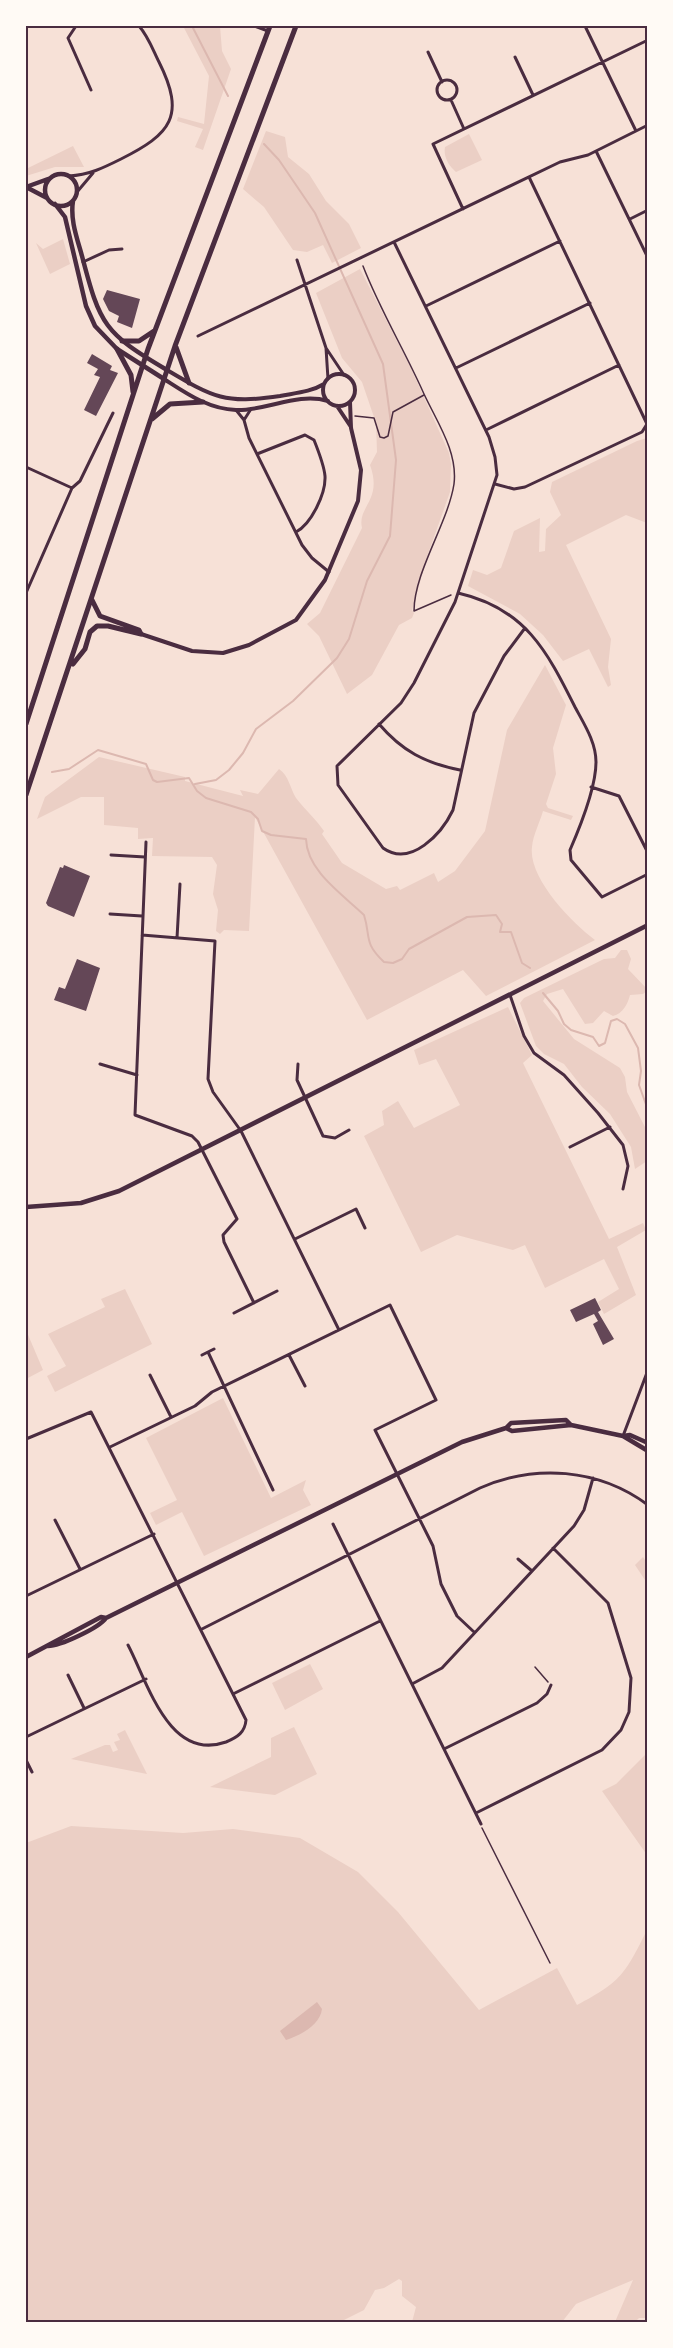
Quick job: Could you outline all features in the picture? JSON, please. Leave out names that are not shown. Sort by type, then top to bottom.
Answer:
[{"type":"highway","points":[[26,795],[175,345],[296,26]]},
{"type":"highway","points":[[26,724],[155,330],[269,28]]},
{"type":"highway","points":[[122,341],[139,341],[155,330]]},
{"type":"highway","points":[[175,345],[189,383]]},
{"type":"highway","points":[[117,349],[131,375],[134,394]]},
{"type":"highway","points":[[150,421],[170,404],[203,402]]},
{"type":"highway","points":[[92,600],[100,616],[139,630],[141,634]]},
{"type":"highway","points":[[69,668],[85,649],[90,632],[97,626],[108,626],[141,634]]},
{"type":"main road","points":[[26,187],[58,174],[69,176],[75,182],[77,192],[73,201],[72,215],[97,311],[122,341],[167,370]]},
{"type":"main road","points":[[47,198],[45,188],[48,179]]},
{"type":"main road","points":[[26,187],[55,204],[66,221],[86,306],[102,334],[117,349],[164,379]]},
{"type":"main road","points":[[55,204],[65,206],[73,201]]},
{"type":"main road","points":[[26,1207],[64,1206],[106,1197],[648,926]]},
{"type":"main road","points":[[26,1657],[79,1635],[103,1623],[106,1618],[462,1442],[506,1428],[511,1424],[539,1420],[566,1420],[571,1425],[622,1436],[648,1451]]},
{"type":"main road","points":[[622,1436],[630,1435],[648,1443]]},
{"type":"street","points":[[76,26],[68,38],[91,90]]},
{"type":"street","points":[[69,176],[93,173],[153,142],[164,130],[170,117],[173,101],[170,85],[139,26]]},
{"type":"street","points":[[254,26],[269,28]]},
{"type":"street","points":[[585,26],[636,131]]},
{"type":"street","points":[[463,209],[433,144],[648,40]]},
{"type":"street","points":[[428,52],[442,82]]},
{"type":"street","points":[[515,57],[533,95]]},
{"type":"street","points":[[442,82],[452,82],[456,88],[451,100],[464,129]]},
{"type":"street","points":[[442,82],[436,90],[438,95],[443,100],[451,100]]},
{"type":"street","points":[[198,336],[529,177],[566,160],[596,151],[648,125]]},
{"type":"street","points":[[596,151],[648,258]]},
{"type":"street","points":[[77,192],[93,173]]},
{"type":"street","points":[[495,484],[514,489],[525,487],[642,432],[647,427],[529,177]]},
{"type":"street","points":[[630,219],[648,210]]},
{"type":"street","points":[[426,307],[560,241]]},
{"type":"street","points":[[394,242],[486,430],[496,462],[495,484],[458,593],[414,683],[401,703],[339,763],[336,775],[340,788],[383,848],[396,854],[420,848],[441,831],[453,810],[474,713],[504,656],[525,628]]},
{"type":"street","points":[[83,262],[109,250],[122,249]]},
{"type":"street","points":[[297,260],[326,348],[328,379]]},
{"type":"street","points":[[456,368],[590,303]]},
{"type":"street","points":[[141,634],[204,653],[223,653],[243,648],[296,620],[310,604],[329,572],[357,501],[361,470],[351,428],[350,402],[355,393],[354,384],[344,375],[326,348]]},
{"type":"street","points":[[486,430],[619,365]]},
{"type":"street","points":[[167,370],[222,399],[249,401],[305,392],[324,384],[333,375],[344,375]]},
{"type":"street","points":[[164,379],[203,402],[236,410],[309,398],[328,401],[337,406],[351,428]]},
{"type":"street","points":[[324,384],[323,393],[328,401]]},
{"type":"street","points":[[337,406],[350,402]]},
{"type":"street","points":[[244,420],[251,409]]},
{"type":"street","points":[[236,410],[244,420],[257,453],[308,554],[329,572]]},
{"type":"street","points":[[26,593],[72,489],[80,481],[112,413]]},
{"type":"street","points":[[257,453],[305,435],[314,440],[324,473],[324,483],[308,524],[296,532]]},
{"type":"street","points":[[26,467],[72,489]]},
{"type":"street","points":[[458,593],[489,604],[525,628],[546,651],[591,737],[596,761],[591,787],[569,854],[571,860],[602,897],[648,874]]},
{"type":"street","points":[[379,724],[393,740],[413,756],[430,764],[460,770]]},
{"type":"street","points":[[591,787],[619,796],[648,853]]},
{"type":"street","points":[[146,842],[135,1115],[192,1136],[202,1150],[237,1219],[223,1235],[224,1242],[254,1303]]},
{"type":"street","points":[[111,855],[145,856]]},
{"type":"street","points":[[177,938],[180,884]]},
{"type":"street","points":[[110,914],[142,916]]},
{"type":"street","points":[[142,935],[214,940],[208,1080],[213,1092],[241,1131],[339,1330]]},
{"type":"street","points":[[510,994],[524,1036],[534,1053],[560,1071],[610,1127],[622,1145],[627,1160],[627,1175],[623,1189]]},
{"type":"street","points":[[100,1064],[137,1075]]},
{"type":"street","points":[[298,1064],[297,1080],[323,1136],[335,1138],[349,1130]]},
{"type":"street","points":[[570,1147],[610,1127]]},
{"type":"street","points":[[295,1239],[356,1209],[365,1228]]},
{"type":"street","points":[[234,1312],[277,1292]]},
{"type":"street","points":[[110,1447],[171,1417],[224,1386],[390,1305],[436,1401],[375,1430],[435,1551],[441,1584],[454,1612],[474,1632]]},
{"type":"street","points":[[202,1355],[214,1349]]},
{"type":"street","points":[[208,1352],[273,1490]]},
{"type":"street","points":[[289,1355],[305,1386]]},
{"type":"street","points":[[622,1436],[648,1370]]},
{"type":"street","points":[[150,1376],[171,1417]]},
{"type":"street","points":[[26,1439],[91,1412],[234,1694],[246,1720],[246,1728],[230,1740],[206,1745],[185,1739],[171,1727],[128,1645]]},
{"type":"street","points":[[202,1629],[480,1488],[509,1477],[553,1472],[593,1478],[628,1492],[648,1505]]},
{"type":"street","points":[[412,1684],[438,1671],[582,1515],[593,1478]]},
{"type":"street","points":[[55,1520],[80,1569]]},
{"type":"street","points":[[333,1524],[480,1824]]},
{"type":"street","points":[[26,1596],[154,1534]]},
{"type":"street","points":[[476,1813],[602,1750],[618,1733],[629,1712],[631,1678],[610,1608],[601,1595],[553,1548]]},
{"type":"street","points":[[518,1559],[532,1571]]},
{"type":"street","points":[[234,1694],[380,1621]]},
{"type":"street","points":[[68,1675],[84,1708]]},
{"type":"street","points":[[26,1737],[146,1679]]},
{"type":"street","points":[[444,1749],[537,1703],[547,1694],[550,1685]]},
{"type":"street","points":[[26,1760],[32,1772]]},
{"type":"path","points":[[363,266],[415,370],[450,452],[454,480],[419,588],[414,611],[451,595]]},
{"type":"path","points":[[357,416],[374,418],[380,437],[384,438],[388,436],[393,412],[425,395]]},
{"type":"path","points":[[535,1667],[550,1685]]},
{"type":"path","points":[[480,1824],[550,1963]]},
{"type":"shaded area","points":[[183,26],[220,26],[222,51],[231,69],[203,150],[195,147],[203,129],[177,121],[178,117],[204,124],[209,76]]},
{"type":"shaded area","points":[[266,131],[285,137],[288,157],[309,174],[326,201],[349,224],[361,248],[332,263],[323,245],[307,252],[293,250],[264,207],[243,189]]},
{"type":"shaded area","points":[[469,134],[482,160],[456,172],[449,165],[445,147]]},
{"type":"shaded area","points":[[73,146],[84,167],[55,167],[26,176],[26,169]]},
{"type":"shaded area","points":[[63,239],[70,264],[50,274],[36,243],[43,249]]},
{"type":"shaded area","points":[[360,269],[410,366],[449,453],[451,464],[450,492],[428,554],[412,610],[414,613],[412,618],[399,625],[372,675],[347,694],[319,636],[307,624],[320,613],[362,528],[361,520],[374,487],[370,465],[377,452],[376,423],[362,382],[342,358],[316,293]]},
{"type":"shaded area","points":[[647,438],[647,523],[626,515],[566,545],[611,639],[608,667],[611,685],[608,687],[589,649],[563,661],[543,635],[520,614],[468,586],[473,570],[487,575],[501,568],[514,531],[540,518],[539,552],[545,551],[546,529],[561,515],[550,492],[552,482]]},
{"type":"shaded area","points":[[545,665],[566,705],[553,748],[556,774],[546,804],[548,808],[573,816],[571,820],[543,811],[533,842],[533,859],[544,886],[553,899],[575,923],[595,940],[486,996],[463,970],[367,1020],[255,817],[249,931],[224,930],[220,934],[216,931],[218,910],[213,894],[217,865],[212,857],[152,856],[153,838],[138,839],[138,828],[104,825],[104,797],[81,797],[37,819],[45,797],[99,757],[185,777],[185,781],[243,796],[240,790],[258,794],[279,769],[287,779],[296,798],[318,822],[324,831],[322,834],[342,863],[386,889],[397,886],[400,890],[434,873],[438,882],[455,871],[485,831],[507,730]]},
{"type":"shaded area","points":[[621,950],[627,950],[631,959],[628,969],[648,990],[643,994],[630,995],[620,1013],[613,1016],[604,1011],[593,1023],[585,1024],[563,989],[547,994],[543,1001],[574,1039],[620,1068],[625,1077],[627,1092],[647,1131],[647,1161],[635,1169],[631,1147],[610,1114],[582,1087],[564,1064],[544,1054],[536,1046],[520,1003],[524,998],[604,959],[615,958]]},
{"type":"shaded area","points":[[508,1007],[532,1055],[523,1063],[609,1239],[643,1223],[646,1230],[617,1247],[636,1295],[604,1314],[598,1302],[619,1289],[604,1259],[545,1288],[525,1245],[513,1250],[457,1235],[421,1252],[364,1136],[384,1125],[382,1111],[398,1101],[414,1128],[460,1105],[436,1059],[419,1065],[414,1050]]},
{"type":"shaded area","points":[[125,1289],[152,1344],[55,1392],[47,1376],[66,1366],[48,1334],[105,1307],[101,1299]]},
{"type":"shaded area","points":[[26,1330],[43,1370],[26,1379]]},
{"type":"shaded area","points":[[223,1398],[271,1498],[306,1480],[303,1490],[311,1505],[204,1556],[182,1512],[156,1525],[150,1513],[177,1500],[146,1438]]},
{"type":"shaded area","points":[[643,1557],[647,1563],[647,1583],[635,1565]]},
{"type":"shaded area","points":[[310,1664],[323,1689],[285,1710],[272,1683]]},
{"type":"shaded area","points":[[294,1727],[317,1774],[275,1795],[210,1787],[271,1757],[271,1738]]},
{"type":"shaded area","points":[[125,1730],[147,1774],[71,1759],[105,1745],[110,1745],[113,1752],[118,1750],[114,1742],[120,1740],[117,1734]]},
{"type":"shaded area","points":[[647,1753],[647,1855],[602,1791],[616,1784]]},
{"type":"shaded area","points":[[71,1826],[183,1833],[233,1829],[300,1838],[358,1872],[398,1912],[479,2010],[557,1968],[577,2005],[613,1983],[627,1967],[647,1930],[647,2318],[639,2318],[635,2322],[615,2322],[633,2280],[576,2304],[562,2322],[412,2322],[416,2307],[402,2296],[402,2281],[399,2279],[384,2288],[375,2290],[364,2310],[340,2322],[26,2322],[26,1843]]},
{"type":"shaded area","points":[[317,2002],[322,2009],[314,2025],[286,2040],[280,2031]]},
{"type":"building","points":[[107,290],[140,299],[132,328],[117,322],[119,316],[109,311],[103,299]]},
{"type":"building","points":[[92,354],[112,366],[110,370],[118,373],[96,416],[84,410],[100,377],[94,375],[98,369],[87,363]]},
{"type":"building","points":[[64,865],[90,876],[74,917],[46,903],[60,867],[63,868]]},
{"type":"building","points":[[77,959],[100,968],[86,1011],[54,1000],[59,987],[65,989]]},
{"type":"building","points":[[595,1298],[601,1310],[598,1312],[614,1339],[603,1345],[593,1324],[598,1321],[594,1314],[576,1322],[570,1310]]},
{"type":"waterway","points":[[192,26],[228,96]]},
{"type":"waterway","points":[[195,784],[216,780],[229,770],[243,753],[256,729],[293,701],[337,658],[349,639],[367,581],[390,536],[396,460],[383,364],[315,213],[279,160],[264,144]]},
{"type":"waterway","points":[[52,772],[69,769],[98,750],[146,764],[153,780],[157,782],[189,778],[197,791],[206,798],[251,812],[258,819],[262,831],[271,835],[306,839],[308,851],[319,872],[364,915],[370,944],[384,962],[393,963],[402,959],[409,949],[467,917],[496,915],[502,924],[500,932],[511,932],[522,963],[530,968]]},
{"type":"waterway","points":[[543,993],[558,1011],[564,1024],[571,1030],[593,1037],[599,1046],[605,1043],[611,1021],[617,1019],[625,1024],[638,1048],[641,1071],[639,1085],[648,1110]]}]
